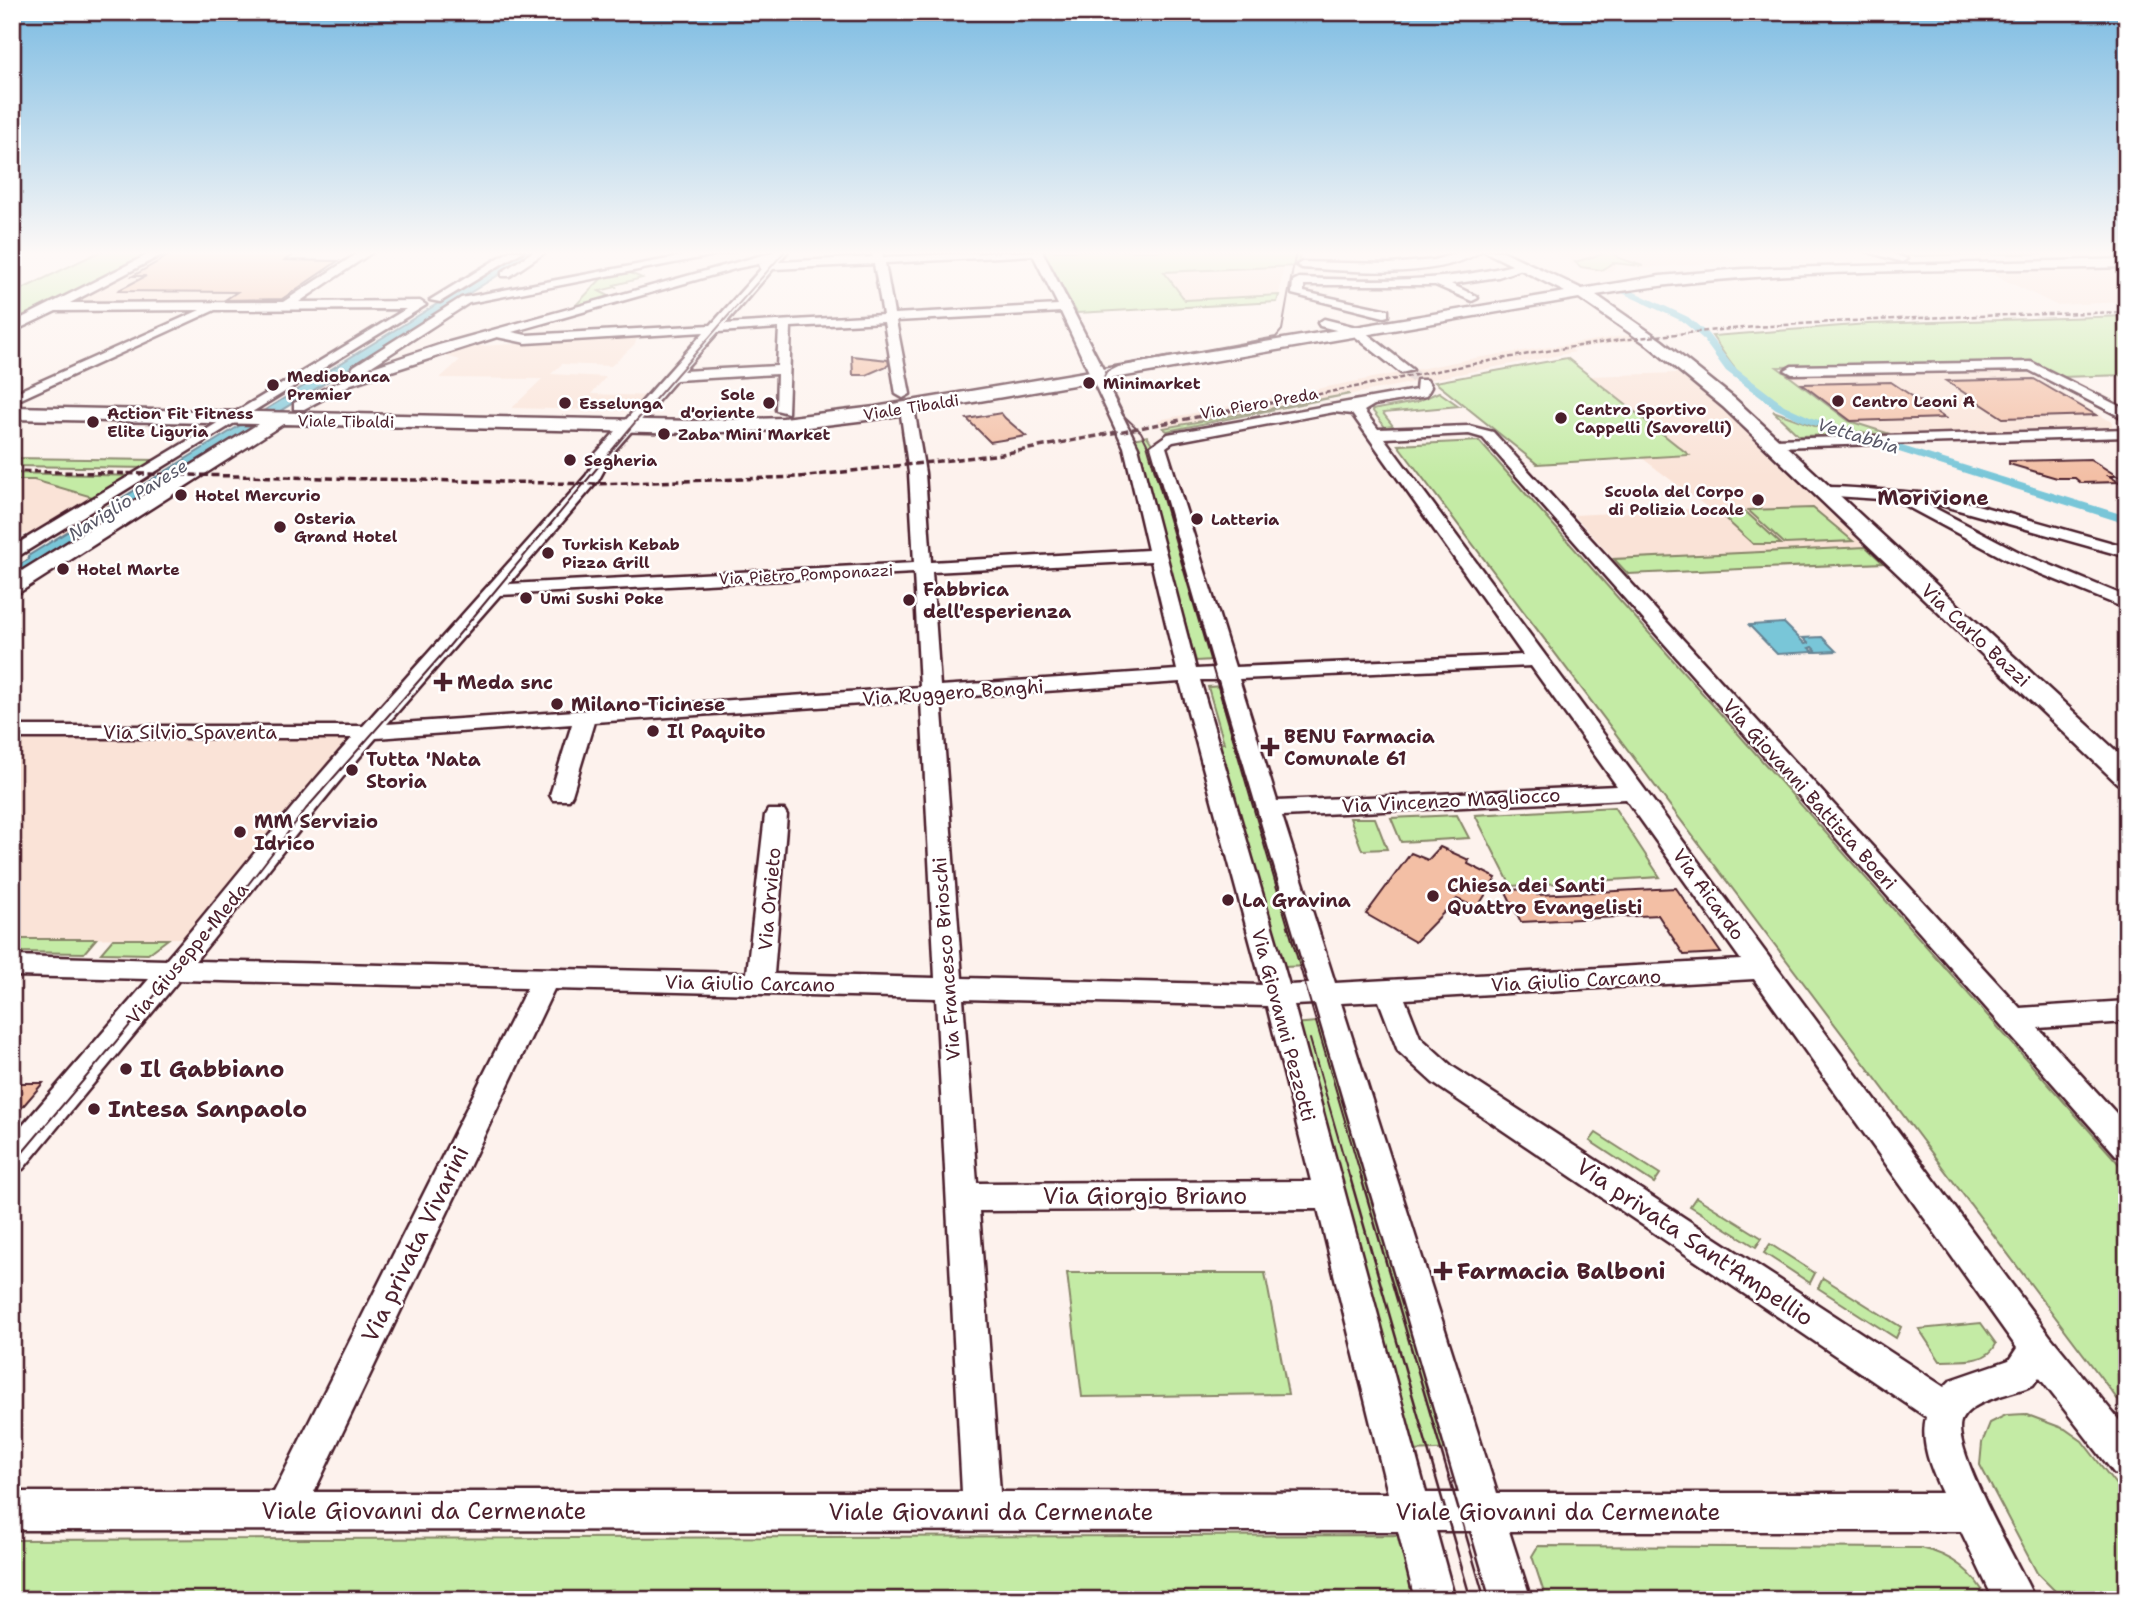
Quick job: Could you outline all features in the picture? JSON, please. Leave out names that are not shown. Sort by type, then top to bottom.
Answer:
[{"type":"main road","name":"Viale Tibaldi","points":[[1095,368],[1308,326]]},
{"type":"main road","name":"Viale Tibaldi","points":[[12,413],[239,418],[277,410],[783,424],[1314,326]]},
{"type":"main road","name":"Via Carlo Bazzi","points":[[1633,326],[1782,443]]},
{"type":"main road","name":"Via Carlo Bazzi","points":[[1647,326],[1745,402],[1782,443],[2127,777]]},
{"type":"main road","points":[[13,399],[277,410]]},
{"type":"main road","name":"Viale Tibaldi","points":[[636,419],[905,401]]},
{"type":"main road","points":[[12,587],[277,410]]},
{"type":"main road","name":"Via Carlo Bazzi","points":[[1834,492],[2127,750]]},
{"type":"street","points":[[13,399],[174,326]]},
{"type":"street","points":[[277,410],[397,326]]},
{"type":"street","points":[[382,369],[359,369],[423,326]]},
{"type":"street","points":[[277,410],[382,369],[520,326]]},
{"type":"street","points":[[497,333],[526,339],[745,326]]},
{"type":"street","points":[[783,410],[785,326]]},
{"type":"street","name":"Via Francesco Brioschi","points":[[891,326],[917,473],[960,1197],[982,1512]]},
{"type":"street","name":"Via Giovanni Pezzotti","points":[[1074,326],[1131,447],[1188,676],[1278,996],[1434,1600]]},
{"type":"street","points":[[1365,326],[1406,370]]},
{"type":"street","name":"Via Giuseppe Meda","points":[[12,1160],[248,880],[290,822],[551,522],[593,478],[608,451],[713,328]]},
{"type":"street","points":[[1792,370],[2031,366],[2123,416]]},
{"type":"street","points":[[672,376],[783,370]]},
{"type":"street","name":"Via Piero Preda","points":[[1225,674],[1158,446],[1168,438],[1422,393],[1422,383]]},
{"type":"street","points":[[1331,408],[1356,410],[1370,401]]},
{"type":"street","points":[[1356,410],[1376,437]]},
{"type":"street","points":[[12,555],[239,418]]},
{"type":"street","points":[[1782,443],[2127,435]]},
{"type":"street","name":"Via Giovanni Battista Boeri","points":[[1376,437],[1479,437],[1494,442],[2127,1146]]},
{"type":"street","name":"Via Aicardo","points":[[1376,437],[2038,1348],[2127,1460]]},
{"type":"street","points":[[1834,492],[1883,492],[1906,498],[1938,499],[2127,552]]},
{"type":"street","points":[[1906,498],[2005,553],[2127,604]]},
{"type":"street","name":"Via Pietro Pomponazzi","points":[[494,590],[1159,555]]},
{"type":"street","name":"Via Ruggero Bonghi","points":[[368,731],[1188,676],[1537,660]]},
{"type":"street","points":[[1225,674],[1328,995],[1511,1600]]},
{"type":"street","points":[[561,795],[585,716]]},
{"type":"street","name":"Via Silvio Spaventa","points":[[12,732],[368,731]]},
{"type":"street","name":"Via Vincenzo Magliocco","points":[[1268,809],[1634,792]]},
{"type":"street","name":"Via Orvieto","points":[[758,983],[763,964],[776,815]]},
{"type":"street","name":"Via Giulio Carcano","points":[[12,966],[1278,996],[1763,969]]},
{"type":"street","name":"Via privata Vivarini","points":[[285,1511],[546,977]]},
{"type":"street","name":"Via privata Sant'Ampellio","points":[[1389,991],[1408,1043],[1443,1075],[1946,1409]]},
{"type":"street","points":[[2012,1019],[2127,1011]]},
{"type":"street","name":"Via Giorgio Briano","points":[[960,1197],[1329,1195]]},
{"type":"street","points":[[2015,1600],[1948,1465],[1941,1430],[1946,1409],[1964,1393],[2021,1373],[2038,1348]]},
{"type":"street","name":"Viale Giovanni da Cermenate","points":[[12,1511],[1969,1512]]},
{"type":"shaded area","points":[[1630,335],[1638,340],[1571,349],[1575,352],[1257,412],[1163,428],[1158,420],[1475,358]]},
{"type":"shaded area","points":[[637,337],[635,344],[611,366],[562,364],[551,374],[606,377],[591,394],[652,396],[638,411],[512,408],[542,379],[440,378],[460,360],[439,354],[463,347]]},
{"type":"shaded area","points":[[2026,372],[2112,422],[2112,429],[1890,434],[1849,421],[1789,376]]},
{"type":"shaded area","name":"Scuola del Corpo di Polizia Locale","points":[[1677,373],[1712,400],[1866,547],[1614,559],[1574,515],[1708,508],[1642,458],[1688,454],[1589,376]]},
{"type":"shaded area","points":[[12,480],[34,480],[114,502],[62,535],[12,534]]},
{"type":"shaded area","points":[[365,733],[191,938],[12,939],[12,734]]},
{"type":"green space","points":[[1839,326],[2127,326],[2127,375],[2060,377],[2045,368],[2017,363],[1777,367],[1849,421],[1890,434],[1869,434],[1849,431],[1808,418],[1769,398],[1737,371],[1712,336]]},
{"type":"green space","name":"Centro Sportivo Cappelli (Savorelli)","points":[[1567,358],[1689,455],[1537,464],[1435,382]]},
{"type":"green space","points":[[1439,392],[1459,406],[1383,413],[1393,426],[1385,427],[1372,410],[1416,402]]},
{"type":"green space","points":[[1350,394],[1167,431],[1163,428]]},
{"type":"green space","points":[[1773,411],[1840,435],[1799,436]]},
{"type":"green space","points":[[1147,436],[1152,444],[1204,614],[1199,615],[1213,660],[1196,661],[1133,439]]},
{"type":"green space","points":[[1479,441],[2127,1173],[2127,1412],[1398,445]]},
{"type":"green space","points":[[12,458],[158,460],[149,468],[12,466]]},
{"type":"green space","points":[[12,473],[137,476],[99,499],[34,480],[12,480]]},
{"type":"green space","points":[[1813,508],[1853,541],[1785,544],[1748,510]]},
{"type":"green space","points":[[1746,512],[1781,544],[1753,544],[1719,513]]},
{"type":"green space","points":[[1866,547],[1883,563],[1628,574],[1614,559]]},
{"type":"green space","points":[[1223,686],[1313,966],[1281,967],[1217,744],[1224,743],[1208,687]]},
{"type":"green space","points":[[1614,807],[1660,877],[1511,886],[1475,815]]},
{"type":"green space","points":[[1457,815],[1469,838],[1401,842],[1391,818]]},
{"type":"green space","points":[[1350,818],[1375,818],[1387,849],[1362,850]]},
{"type":"green space","points":[[12,939],[96,939],[84,953],[12,952]]},
{"type":"green space","points":[[113,939],[168,939],[148,954],[101,953]]},
{"type":"green space","points":[[1327,1021],[1458,1449],[1411,1451],[1294,1024]]},
{"type":"green space","points":[[1596,1133],[1660,1174],[1654,1183],[1590,1141]]},
{"type":"green space","points":[[1696,1197],[1762,1238],[1756,1247],[1690,1206]]},
{"type":"green space","points":[[1770,1244],[1815,1273],[1810,1283],[1764,1253]]},
{"type":"green space","points":[[1067,1273],[1265,1273],[1288,1394],[1082,1397]]},
{"type":"green space","points":[[1823,1278],[1901,1327],[1896,1338],[1818,1288]]},
{"type":"green space","points":[[1981,1323],[1996,1344],[1980,1358],[1964,1360],[1940,1361],[1919,1329]]},
{"type":"green space","points":[[2025,1414],[2065,1429],[2082,1441],[2127,1499],[2127,1600],[2064,1600],[2037,1573],[1980,1465],[1982,1443],[1990,1423],[2006,1415]]},
{"type":"green space","points":[[1407,1535],[1422,1600],[12,1600],[12,1540]]},
{"type":"green space","points":[[1538,1546],[1921,1548],[1942,1555],[1960,1566],[1976,1581],[1988,1600],[1546,1599],[1532,1556]]},
{"type":"water","name":"Naviglio Pavese","points":[[401,326],[416,326],[12,578],[12,569],[29,559],[28,556]]},
{"type":"water","points":[[1784,623],[1805,644],[1808,643],[1803,638],[1822,637],[1836,651],[1817,652],[1812,647],[1809,648],[1814,652],[1777,654],[1749,625]]},
{"type":"building","points":[[852,356],[888,360],[889,365],[866,375],[853,375]]},
{"type":"building","points":[[2034,379],[2096,415],[2003,418],[1946,381]]},
{"type":"building","name":"Centro Leoni A","points":[[1891,382],[1945,418],[1851,421],[1802,384]]},
{"type":"building","points":[[1001,413],[1026,436],[990,442],[967,419]]},
{"type":"building","points":[[2090,459],[2117,476],[2109,476],[2119,482],[2081,483],[2075,478],[2057,478],[2009,464],[2009,461]]},
{"type":"building","name":"Chiesa dei Santi Quattro Evangelisti","points":[[1440,847],[1469,860],[1468,864],[1496,878],[1477,908],[1457,899],[1415,942],[1366,914],[1411,853],[1428,860]]},
{"type":"building","points":[[1676,888],[1721,953],[1684,955],[1658,915],[1521,922],[1505,890],[1534,889],[1537,895]]},
{"type":"building","points":[[12,1083],[43,1083],[12,1119]]},
{"type":"waterway","name":"Vettabbia","points":[[1694,326],[1705,336],[1730,369],[1780,407],[1808,420],[2127,520]]},
{"type":"tunnel","points":[[1406,370],[1422,383]]},
{"type":"tram line","points":[[12,1165],[247,886],[306,809],[445,651],[637,420],[719,326]]},
{"type":"tram line","points":[[1283,326],[1276,337],[1118,366],[1106,372],[1104,377],[1123,415],[1141,432],[1147,444],[1362,1179]]},
{"type":"tram line","points":[[1310,1039],[1350,1179]]},
{"type":"tram line","points":[[1350,1177],[1471,1600]]},
{"type":"tram line","points":[[1361,1177],[1485,1600]]},
{"type":"railway","points":[[1288,400],[1518,356],[1657,336],[1771,326]]},
{"type":"railway","points":[[12,471],[596,484],[799,477],[1002,454],[1297,398]]},
{"type":"place","name":"Minimarket","points":[[1089,383]]},
{"type":"place","name":"Mediobanca Premier","points":[[273,385]]},
{"type":"place","name":"Centro Leoni A","points":[[1838,401]]},
{"type":"place","name":"Esselunga","points":[[565,403]]},
{"type":"place","name":"Sole d'oriente","points":[[769,403]]},
{"type":"place","name":"Centro Sportivo Cappelli (Savorelli)","points":[[1561,418]]},
{"type":"place","name":"Action Fit Fitness Elite Liguria","points":[[93,422]]},
{"type":"place","name":"Zaba Mini Market","points":[[664,434]]},
{"type":"place","name":"Segheria","points":[[570,460]]},
{"type":"place","name":"Hotel Mercurio","points":[[181,495]]},
{"type":"place","name":"Scuola del Corpo di Polizia Locale","points":[[1758,500]]},
{"type":"place","name":"Latteria","points":[[1197,519]]},
{"type":"place","name":"Osteria Grand Hotel","points":[[280,527]]},
{"type":"place","name":"Turkish Kebab Pizza Grill","points":[[548,553]]},
{"type":"place","name":"Hotel Marte","points":[[63,569]]},
{"type":"place","name":"Umi Sushi Poke","points":[[526,598]]},
{"type":"place","name":"Fabbrica dell'esperienza","points":[[909,600]]},
{"type":"place","name":"Meda snc","points":[[443,682]]},
{"type":"place","name":"Milano Ticinese","points":[[557,704]]},
{"type":"place","name":"Il Paquito","points":[[653,731]]},
{"type":"place","name":"BENU Farmacia Comunale 61","points":[[1270,747]]},
{"type":"place","name":"Tutta 'Nata Storia","points":[[352,770]]},
{"type":"place","name":"MM Servizio Idrico","points":[[240,832]]},
{"type":"place","name":"Chiesa dei Santi Quattro Evangelisti","points":[[1433,896]]},
{"type":"place","name":"La Gravina","points":[[1228,900]]},
{"type":"place","name":"Il Gabbiano","points":[[126,1069]]},
{"type":"place","name":"Intesa Sanpaolo","points":[[94,1109]]},
{"type":"place","name":"Farmacia Balboni","points":[[1443,1271]]},
{"type":"district","name":"Morivione","points":[[1933,498]]}]
